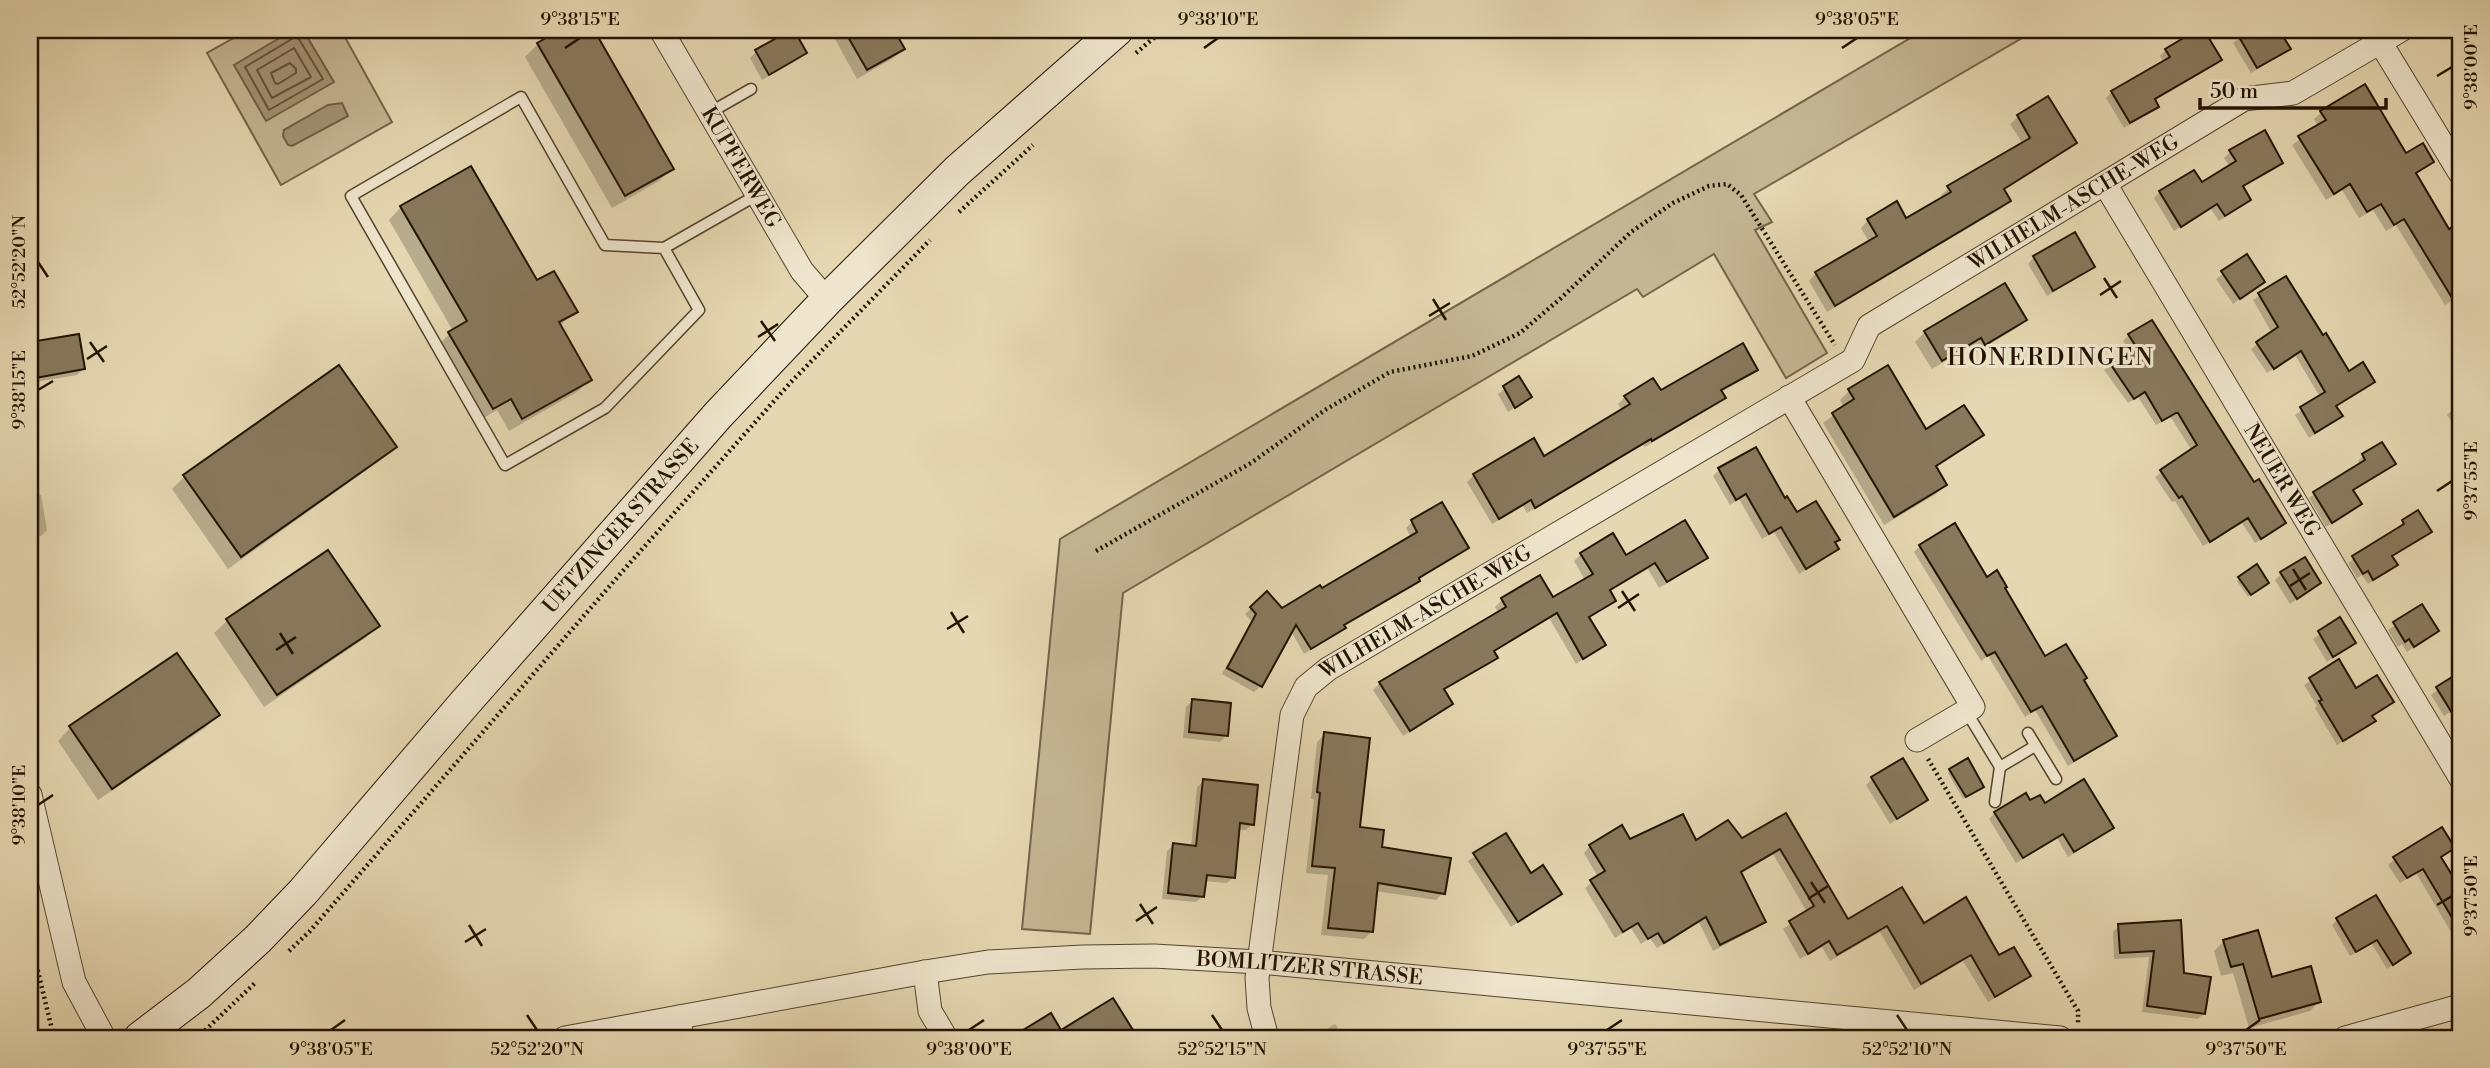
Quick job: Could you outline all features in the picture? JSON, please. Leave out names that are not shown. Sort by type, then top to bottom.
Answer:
[{"type":"street","name":"WILHELM-ASCHE-WEG","points":[[1267,1038],[1259,1008],[1259,962],[1292,715],[1306,687],[1328,669],[1853,360],[1869,326],[2244,99],[2293,93],[2401,30]]},
{"type":"street","name":"KUPFERWEG","points":[[663,31],[802,271],[827,300]]},
{"type":"street","name":"UETZINGER STRASSE","points":[[140,1038],[209,984],[258,939],[303,892],[718,415],[827,300],[957,171],[1125,42]]},
{"type":"street","points":[[2380,42],[2460,173]]},
{"type":"street","name":"NEUER WEG","points":[[2105,184],[2460,777]]},
{"type":"street","points":[[1790,397],[1973,707],[1917,740]]},
{"type":"street","points":[[30,795],[75,982],[104,1038]]},
{"type":"street","name":"BOMLITZER STRASSE","points":[[565,1038],[681,1028],[926,972],[988,962],[1154,956],[1259,962],[2069,1032]]},
{"type":"street","points":[[926,972],[930,1011],[946,1038]]},
{"type":"street","points":[[2345,1038],[2460,1006]]},
{"type":"lane","points":[[709,113],[751,89]]},
{"type":"lane","points":[[664,248],[699,310],[605,408],[505,465],[351,196],[520,97],[605,245],[664,248],[757,195]]},
{"type":"lane","points":[[1966,711],[2000,767],[1995,802]]},
{"type":"lane","points":[[2028,733],[2056,779]]},
{"type":"lane","points":[[2000,767],[2035,746]]},
{"type":"path","points":[[1125,42],[1163,30]]},
{"type":"path","points":[[953,217],[1035,143]]},
{"type":"path","points":[[1096,551],[1251,463],[1325,410],[1390,372],[1472,356],[1520,333],[1630,232],[1673,203],[1709,186],[1727,184],[1741,195],[1846,364]]},
{"type":"path","points":[[282,958],[310,931],[782,392],[935,236]]},
{"type":"path","points":[[1917,740],[2078,1011],[2069,1032]]},
{"type":"path","points":[[30,938],[54,1038]]},
{"type":"path","points":[[197,1038],[263,975]]},
{"type":"shaded area","points":[[248,30],[341,30],[392,122],[281,185],[207,53]]},
{"type":"shaded area","points":[[1924,30],[2036,30],[1754,194],[1772,222],[1755,230],[1827,353],[1786,378],[1714,254],[1643,297],[1637,289],[1123,593],[1090,934],[1022,929],[1060,539]]},
{"type":"water","points":[[293,30],[303,30],[334,82],[266,121],[234,65]]},
{"type":"water","points":[[342,103],[348,116],[292,146],[288,145],[283,136],[284,130],[328,105]]},
{"type":"building","points":[[560,30],[594,30],[674,169],[625,196],[537,43]]},
{"type":"building","points":[[794,30],[807,53],[769,75],[755,50]]},
{"type":"building","points":[[844,30],[894,30],[905,49],[867,70]]},
{"type":"building","points":[[2197,30],[2204,30],[2222,60],[2155,99],[2159,107],[2130,123],[2111,91],[2170,57],[2165,49]]},
{"type":"building","points":[[2235,30],[2279,30],[2291,49],[2257,68]]},
{"type":"building","points":[[2365,84],[2406,153],[2423,143],[2434,162],[2416,173],[2449,229],[2460,222],[2460,311],[2404,219],[2394,225],[2381,204],[2367,212],[2350,184],[2334,194],[2298,136],[2326,120],[2320,111]]},
{"type":"building","points":[[2048,96],[2077,143],[2004,189],[2011,201],[1835,306],[1815,272],[1877,236],[1867,219],[1897,201],[1906,218],[1951,192],[1947,186],[2030,138],[2017,115]]},
{"type":"building","points":[[2265,130],[2283,163],[2243,186],[2251,200],[2225,216],[2217,204],[2181,227],[2159,191],[2194,170],[2202,182],[2236,161],[2229,150]]},
{"type":"building","points":[[471,166],[537,280],[554,271],[578,312],[559,322],[592,380],[522,419],[511,399],[493,409],[448,332],[467,321],[400,206]]},
{"type":"building","points":[[2075,232],[2095,267],[2053,291],[2033,256]]},
{"type":"building","points":[[2247,254],[2265,282],[2240,299],[2221,271]]},
{"type":"building","points":[[2286,276],[2349,371],[2363,362],[2375,382],[2336,406],[2343,416],[2315,433],[2300,407],[2325,392],[2301,351],[2274,369],[2256,342],[2278,327],[2258,293]]},
{"type":"building","points":[[2005,283],[2027,320],[1985,345],[1981,338],[1942,361],[1924,331]]},
{"type":"building","points":[[2152,320],[2254,482],[2259,479],[2286,523],[2261,539],[2248,518],[2210,542],[2182,496],[2179,498],[2160,470],[2197,445],[2178,413],[2162,421],[2145,392],[2134,399],[2109,362],[2135,345],[2128,334]]},
{"type":"building","points":[[79,334],[85,369],[30,379],[30,342]]},
{"type":"building","points":[[1743,343],[1758,370],[1721,390],[1726,398],[1535,508],[1531,500],[1499,519],[1473,474],[1534,438],[1544,456],[1630,404],[1624,396],[1653,378],[1661,390]]},
{"type":"building","points":[[339,365],[397,447],[241,557],[183,475]]},
{"type":"building","points":[[1888,365],[1926,429],[1964,405],[1984,435],[1936,466],[1947,485],[1894,517],[1832,413],[1854,399],[1848,389]]},
{"type":"building","points":[[1519,376],[1532,397],[1515,408],[1503,386]]},
{"type":"building","points":[[2382,442],[2396,464],[2353,490],[2362,504],[2332,523],[2313,492],[2365,460],[2362,454]]},
{"type":"building","points":[[1756,447],[1785,498],[1787,496],[1797,512],[1816,501],[1840,540],[1835,542],[1839,549],[1806,569],[1781,527],[1769,534],[1746,494],[1736,500],[1718,468]]},
{"type":"building","points":[[1442,502],[1469,548],[1419,578],[1420,581],[1344,625],[1346,628],[1311,649],[1296,625],[1262,687],[1227,668],[1256,614],[1250,607],[1267,591],[1282,608],[1320,585],[1322,588],[1417,532],[1411,520]]},
{"type":"building","points":[[2418,510],[2432,532],[2392,556],[2398,565],[2373,580],[2368,571],[2363,574],[2352,556],[2404,524],[2402,520]]},
{"type":"building","points":[[1685,520],[1708,558],[1667,582],[1655,563],[1610,590],[1616,601],[1589,617],[1606,645],[1583,659],[1557,613],[1494,651],[1498,658],[1444,689],[1453,704],[1410,731],[1379,682],[1506,607],[1501,598],[1540,575],[1553,597],[1593,574],[1580,553],[1613,533],[1626,555]]},
{"type":"building","points":[[1955,523],[1987,577],[1997,570],[2045,656],[2066,644],[2117,736],[2074,761],[2042,706],[2031,712],[1995,652],[1987,656],[1919,545]]},
{"type":"building","points":[[328,550],[380,626],[277,695],[226,619]]},
{"type":"building","points":[[2305,557],[2321,583],[2297,599],[2280,572]]},
{"type":"building","points":[[2257,564],[2269,583],[2251,595],[2238,577]]},
{"type":"building","points":[[2422,604],[2439,631],[2414,647],[2409,639],[2405,642],[2393,622]]},
{"type":"building","points":[[2340,617],[2356,643],[2333,657],[2318,631]]},
{"type":"building","points":[[177,653],[220,715],[112,789],[69,726]]},
{"type":"building","points":[[2339,659],[2356,688],[2377,675],[2394,702],[2372,716],[2376,721],[2343,741],[2319,701],[2322,700],[2309,678]]},
{"type":"building","points":[[2460,672],[2460,726],[2436,687]]},
{"type":"building","points":[[1192,699],[1231,703],[1228,736],[1189,732]]},
{"type":"building","points":[[1324,732],[1370,738],[1360,827],[1384,830],[1382,847],[1451,858],[1445,894],[1378,883],[1373,932],[1328,928],[1335,868],[1312,866]]},
{"type":"building","points":[[1903,758],[1928,800],[1897,819],[1871,777]]},
{"type":"building","points":[[1968,758],[1984,787],[1966,797],[1949,769]]},
{"type":"building","points":[[1203,779],[1258,785],[1254,825],[1240,823],[1235,878],[1207,875],[1204,897],[1168,893],[1173,843],[1196,846]]},
{"type":"building","points":[[2084,779],[2114,828],[2074,852],[2063,834],[2023,858],[1994,812],[2026,793],[2030,800],[2040,795],[2045,803]]},
{"type":"building","points":[[1786,813],[1848,919],[1902,887],[1924,923],[1966,897],[1999,955],[2014,947],[2031,976],[1995,997],[1971,955],[1921,984],[1887,926],[1837,955],[1829,941],[1808,954],[1789,921],[1814,906],[1780,849],[1741,872],[1766,922],[1720,945],[1706,917],[1664,943],[1658,933],[1648,939],[1638,923],[1623,932],[1590,880],[1605,871],[1589,845],[1622,825],[1630,839],[1683,814],[1696,840],[1728,820],[1742,838]]},
{"type":"building","points":[[2442,827],[2455,848],[2441,857],[2460,888],[2460,931],[2423,869],[2407,878],[2393,857]]},
{"type":"building","points":[[1506,833],[1531,873],[1543,865],[1562,894],[1518,922],[1473,853]]},
{"type":"building","points":[[2376,895],[2411,953],[2393,965],[2377,940],[2356,952],[2336,918]]},
{"type":"building","points":[[2181,920],[2184,973],[2211,977],[2205,1014],[2147,1006],[2154,951],[2120,953],[2118,924]]},
{"type":"building","points":[[2258,930],[2272,977],[2311,966],[2321,1002],[2259,1019],[2243,964],[2231,967],[2223,940]]},
{"type":"building","points":[[1113,998],[1138,1038],[1010,1038],[1051,1013],[1061,1030]]},
{"type":"district","name":"HONERDINGEN","points":[[2051,357]]}]
